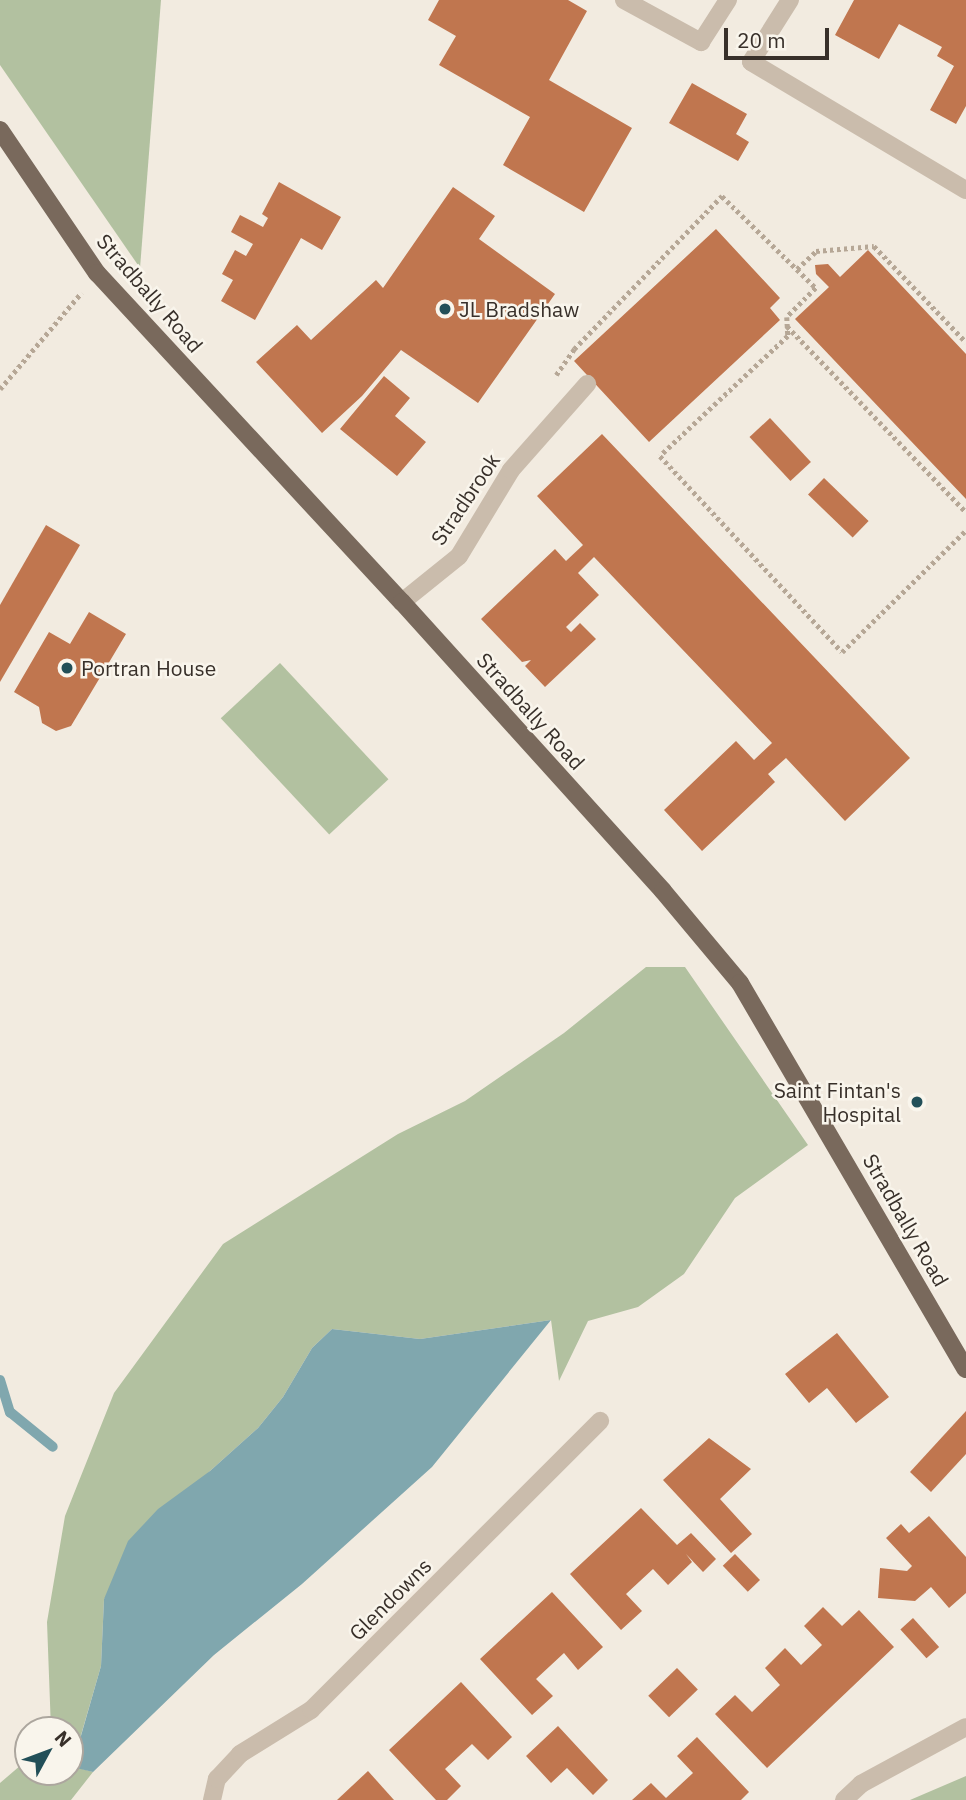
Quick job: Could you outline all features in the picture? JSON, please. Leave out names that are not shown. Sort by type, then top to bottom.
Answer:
[{"type":"main road","name":"Stradbally Road","points":[[0,130],[97,273],[402,602],[663,891],[740,983],[966,1369]]},
{"type":"street","points":[[624,0],[701,42],[728,0]]},
{"type":"street","points":[[790,0],[751,62],[966,190]]},
{"type":"street","name":"Stradbrook","points":[[402,602],[459,556],[511,470],[587,384]]},
{"type":"street","name":"Glendowns","points":[[212,1800],[217,1779],[240,1754],[311,1710],[600,1421]]},
{"type":"street","points":[[845,1800],[861,1784],[966,1727]]},
{"type":"path","points":[[552,382],[574,349],[722,196],[816,288],[787,317],[788,336],[660,456],[842,652],[966,530]]},
{"type":"path","points":[[797,269],[816,251],[874,246],[966,342]]},
{"type":"path","points":[[0,389],[97,273]]},
{"type":"path","points":[[787,325],[966,512]]},
{"type":"green space","points":[[0,0],[161,0],[140,268],[0,65]]},
{"type":"green space","points":[[280,663],[388,779],[329,835],[221,718]]},
{"type":"green space","points":[[646,967],[685,967],[808,1145],[735,1198],[684,1274],[638,1307],[588,1321],[559,1381],[551,1320],[420,1339],[332,1329],[312,1348],[283,1397],[258,1428],[210,1471],[104,1599],[101,1666],[84,1725],[84,1716],[50,1716],[47,1622],[65,1516],[114,1393],[223,1244],[398,1134],[465,1101],[564,1033]]},
{"type":"green space","points":[[84,1769],[93,1772],[84,1783]]},
{"type":"green space","points":[[14,1771],[14,1786],[82,1786],[71,1800],[0,1800],[0,1783]]},
{"type":"green space","points":[[966,1776],[966,1800],[910,1800]]},
{"type":"water","points":[[551,1320],[432,1467],[302,1584],[214,1655],[93,1772],[84,1770],[84,1725],[101,1666],[104,1599],[128,1541],[158,1509],[210,1471],[258,1428],[283,1397],[312,1348],[332,1329],[420,1339]]},
{"type":"building","points":[[439,0],[568,0],[587,11],[549,80],[632,128],[584,212],[503,165],[530,117],[439,65],[456,36],[428,20]]},
{"type":"building","points":[[854,0],[966,0],[966,106],[956,124],[930,110],[954,66],[937,56],[942,47],[899,24],[879,59],[835,35]]},
{"type":"building","points":[[692,83],[747,114],[736,134],[749,142],[738,161],[669,123]]},
{"type":"building","points":[[279,182],[341,217],[322,250],[301,238],[255,320],[221,301],[233,280],[222,274],[235,250],[246,256],[253,244],[231,232],[240,215],[263,227],[268,218],[262,214]]},
{"type":"building","name":"JL Bradshaw","points":[[453,187],[495,216],[479,239],[555,294],[478,403],[401,350],[362,396],[322,433],[256,362],[297,325],[311,340],[376,280],[383,288]]},
{"type":"building","points":[[716,229],[780,298],[770,308],[780,320],[649,442],[574,361]]},
{"type":"building","points":[[868,250],[966,354],[966,499],[795,319],[829,287],[816,274],[815,265],[828,264],[840,277]]},
{"type":"building","points":[[384,376],[410,398],[395,416],[426,442],[397,476],[340,429]]},
{"type":"building","points":[[770,418],[811,462],[790,481],[750,437]]},
{"type":"building","points":[[602,434],[910,758],[845,821],[786,758],[768,774],[775,782],[702,851],[664,810],[736,741],[754,760],[772,743],[594,557],[578,573],[599,595],[566,627],[571,632],[580,623],[596,639],[545,687],[525,666],[531,660],[522,662],[481,619],[555,549],[566,561],[583,545],[537,496]]},
{"type":"building","points":[[824,478],[869,521],[853,538],[808,495]]},
{"type":"building","points":[[46,525],[80,545],[0,682],[0,605]]},
{"type":"building","name":"Portran House","points":[[89,612],[126,634],[71,726],[56,731],[42,723],[39,707],[14,692],[49,632],[70,644]]},
{"type":"building","points":[[837,1333],[889,1397],[856,1423],[827,1388],[809,1403],[785,1374]]},
{"type":"building","points":[[966,1411],[966,1454],[931,1492],[910,1472]]},
{"type":"building","points":[[709,1438],[751,1469],[720,1499],[752,1534],[731,1553],[663,1480]]},
{"type":"building","points":[[641,1508],[677,1545],[691,1533],[716,1559],[703,1572],[686,1554],[692,1562],[668,1585],[653,1569],[626,1594],[642,1611],[621,1630],[570,1574]]},
{"type":"building","points":[[929,1516],[966,1557],[966,1593],[949,1608],[931,1587],[915,1601],[878,1598],[880,1568],[907,1571],[912,1566],[886,1538],[901,1524],[909,1533]]},
{"type":"building","points":[[735,1554],[760,1580],[748,1592],[723,1566]]},
{"type":"building","points":[[552,1592],[603,1647],[578,1670],[564,1653],[536,1679],[553,1696],[532,1715],[480,1659]]},
{"type":"building","points":[[823,1607],[842,1626],[859,1610],[894,1647],[767,1768],[715,1714],[735,1695],[752,1712],[780,1685],[765,1668],[785,1648],[801,1665],[822,1645],[804,1626]]},
{"type":"building","points":[[913,1618],[939,1647],[926,1658],[900,1629]]},
{"type":"building","points":[[677,1668],[698,1690],[669,1717],[648,1696]]},
{"type":"building","points":[[461,1682],[512,1737],[488,1760],[472,1744],[445,1769],[461,1786],[447,1800],[436,1800],[389,1750]]},
{"type":"building","points":[[558,1726],[608,1780],[593,1795],[567,1768],[551,1783],[526,1756]]},
{"type":"building","points":[[697,1737],[749,1792],[741,1800],[632,1800],[651,1783],[666,1798],[693,1773],[677,1756]]},
{"type":"building","points":[[368,1771],[394,1800],[337,1800]]},
{"type":"waterway","points":[[0,1380],[10,1412],[53,1447]]},
{"type":"place","name":"JL Bradshaw","points":[[445,309]]},
{"type":"place","name":"Portran House","points":[[67,668]]},
{"type":"place","name":"Saint Fintan's Hospital","points":[[917,1102]]}]
